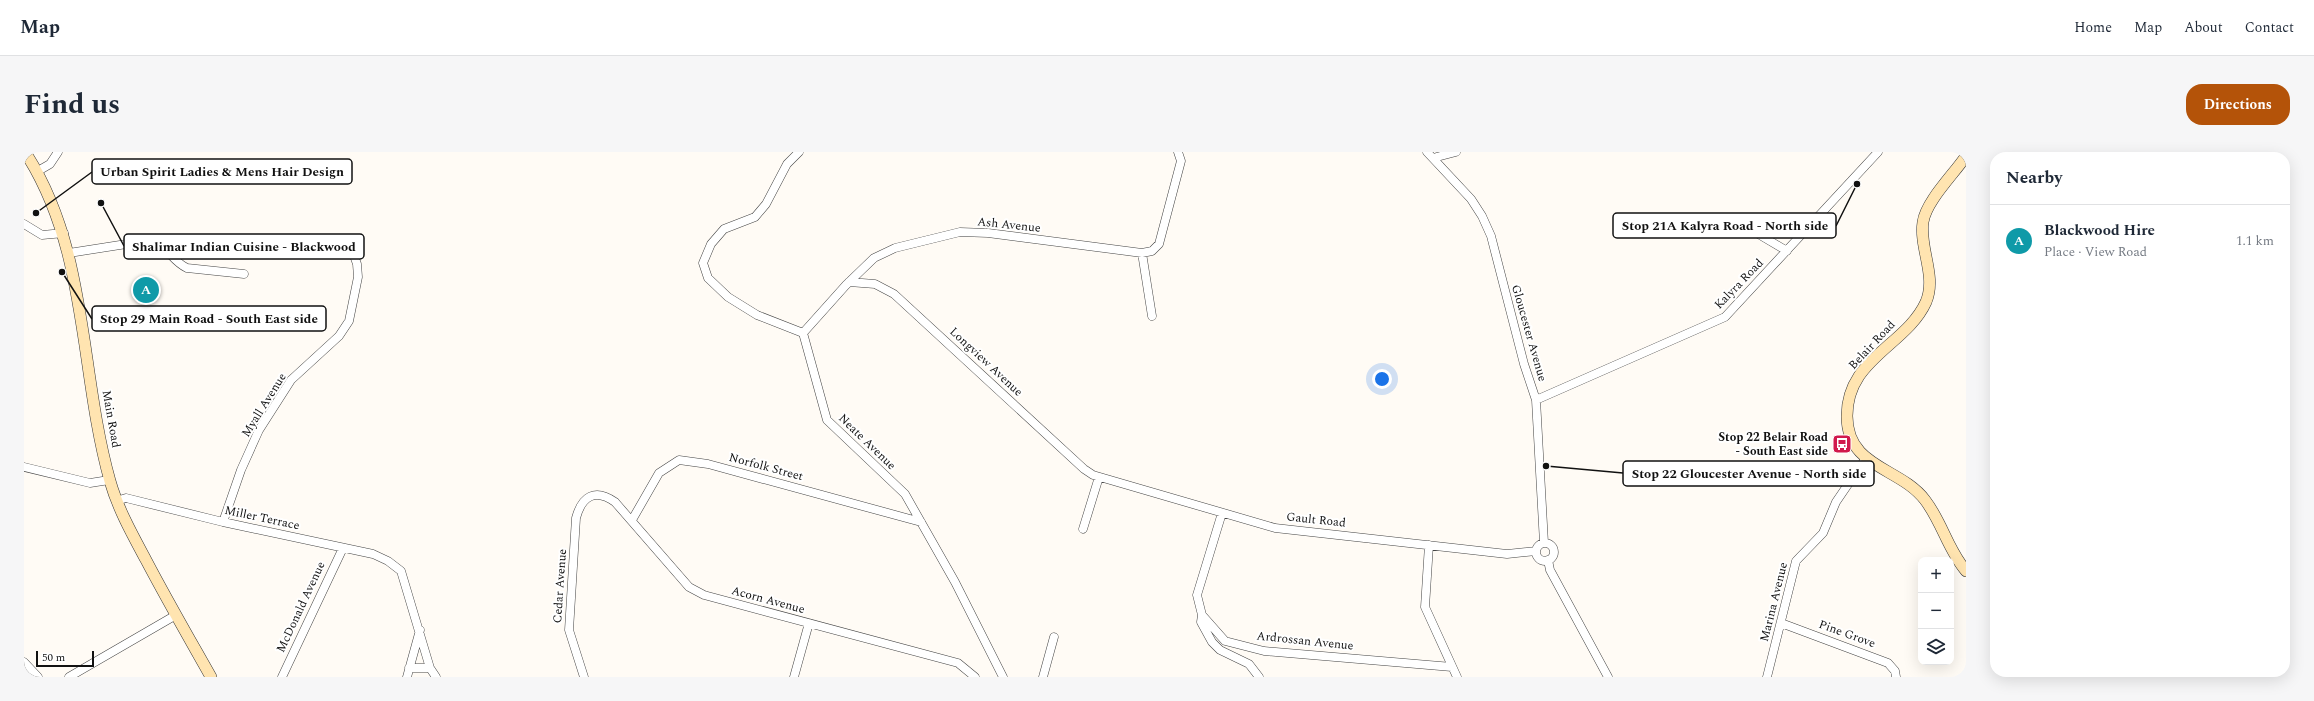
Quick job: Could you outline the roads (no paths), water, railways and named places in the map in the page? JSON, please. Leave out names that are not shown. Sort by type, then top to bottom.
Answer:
[{"type":"main road","name":"Main Road","points":[[25,152],[38,171],[64,233],[69,252],[109,480],[116,501],[176,615],[211,677]]},
{"type":"main road","name":"Belair Road","points":[[1966,156],[1927,209],[1923,221],[1923,240],[1930,283],[1926,301],[1917,316],[1859,375],[1850,392],[1847,406],[1847,423],[1856,448],[1866,458],[1922,496],[1935,516],[1949,546],[1966,571]]},
{"type":"street","points":[[38,171],[50,164],[58,152]]},
{"type":"street","points":[[799,152],[787,164],[766,204],[755,217],[724,229],[711,244],[703,262],[708,278],[728,297],[757,315],[803,333]]},
{"type":"street","points":[[1152,316],[1142,253],[1152,251],[1159,244],[1181,160],[1178,152]]},
{"type":"street","points":[[1430,155],[1456,152]]},
{"type":"street","name":"Kalyra Road","points":[[1536,400],[1725,317],[1878,152]]},
{"type":"street","name":"Gloucester Avenue","points":[[1430,155],[1471,199],[1487,225],[1524,364],[1536,400],[1544,543]]},
{"type":"street","points":[[1738,222],[1787,251]]},
{"type":"street","points":[[24,224],[42,235],[64,233]]},
{"type":"street","name":"Ash Avenue","points":[[803,333],[849,282],[874,258],[895,248],[960,232],[988,233],[1142,253]]},
{"type":"street","points":[[69,252],[152,240],[158,242],[179,264],[187,268],[244,274]]},
{"type":"street","name":"Myall Avenue","points":[[223,522],[241,470],[260,430],[291,380],[339,336],[349,321],[358,277],[357,264],[351,247]]},
{"type":"street","name":"Longview Avenue","points":[[849,282],[875,284],[894,294],[1084,469],[1099,477]]},
{"type":"street","name":"Neate Avenue","points":[[803,333],[826,420],[905,494],[1003,677]]},
{"type":"street","name":"Marina Avenue","points":[[1768,677],[1796,561],[1823,533],[1836,502],[1866,458]]},
{"type":"street","name":"Norfolk Street","points":[[632,520],[659,473],[679,460],[708,464],[921,522]]},
{"type":"street","points":[[24,468],[90,483],[109,480]]},
{"type":"street","points":[[1083,529],[1099,477]]},
{"type":"street","name":"Gault Road","points":[[1099,477],[1275,528],[1429,544],[1507,554],[1536,552]]},
{"type":"street","name":"Acorn Avenue","points":[[587,497],[596,495],[606,496],[632,520],[689,587],[704,595],[958,663],[975,677]]},
{"type":"street","name":"Cedar Avenue","points":[[584,677],[569,630],[576,518],[580,505],[587,497]]},
{"type":"street","name":"Miller Terrace","points":[[116,501],[126,498],[223,522],[373,554],[388,561],[401,571],[420,630]]},
{"type":"street","name":"Ardrossan Avenue","points":[[1222,513],[1197,595],[1202,615],[1225,641],[1264,651],[1452,666]]},
{"type":"street","points":[[1544,543],[1553,548],[1553,555],[1548,560],[1540,559],[1536,552],[1539,546],[1544,543]]},
{"type":"street","points":[[1429,544],[1425,607],[1457,677]]},
{"type":"street","name":"McDonald Avenue","points":[[282,677],[343,548]]},
{"type":"street","points":[[1548,560],[1550,570],[1608,677]]},
{"type":"street","points":[[69,677],[176,615]]},
{"type":"street","points":[[1202,615],[1201,622],[1212,642],[1220,650],[1249,664],[1259,677]]},
{"type":"street","points":[[794,677],[809,623]]},
{"type":"street","name":"Pine Grove","points":[[1781,623],[1888,663],[1895,671],[1896,677]]},
{"type":"street","points":[[420,630],[430,668],[436,677]]},
{"type":"street","points":[[407,677],[420,630]]},
{"type":"street","points":[[1043,677],[1054,637]]},
{"type":"street","points":[[24,662],[38,677]]},
{"type":"street","points":[[409,668],[430,668]]},
{"type":"place","name":"Stop 21A Kalyra Road - North side","points":[[1857,184]]},
{"type":"place","name":"Shalimar Indian Cuisine - Blackwood","points":[[101,203]]},
{"type":"place","name":"Urban Spirit Ladies & Mens Hair Design","points":[[36,213]]},
{"type":"place","name":"Stop 29 Main Road - South East side","points":[[62,272]]},
{"type":"place","name":"Blackwood Hire","points":[[146,290]]},
{"type":"place","name":"Stop 22 Belair Road - South East side","points":[[1842,444]]},
{"type":"place","name":"Stop 22 Gloucester Avenue - North side","points":[[1546,466]]}]
